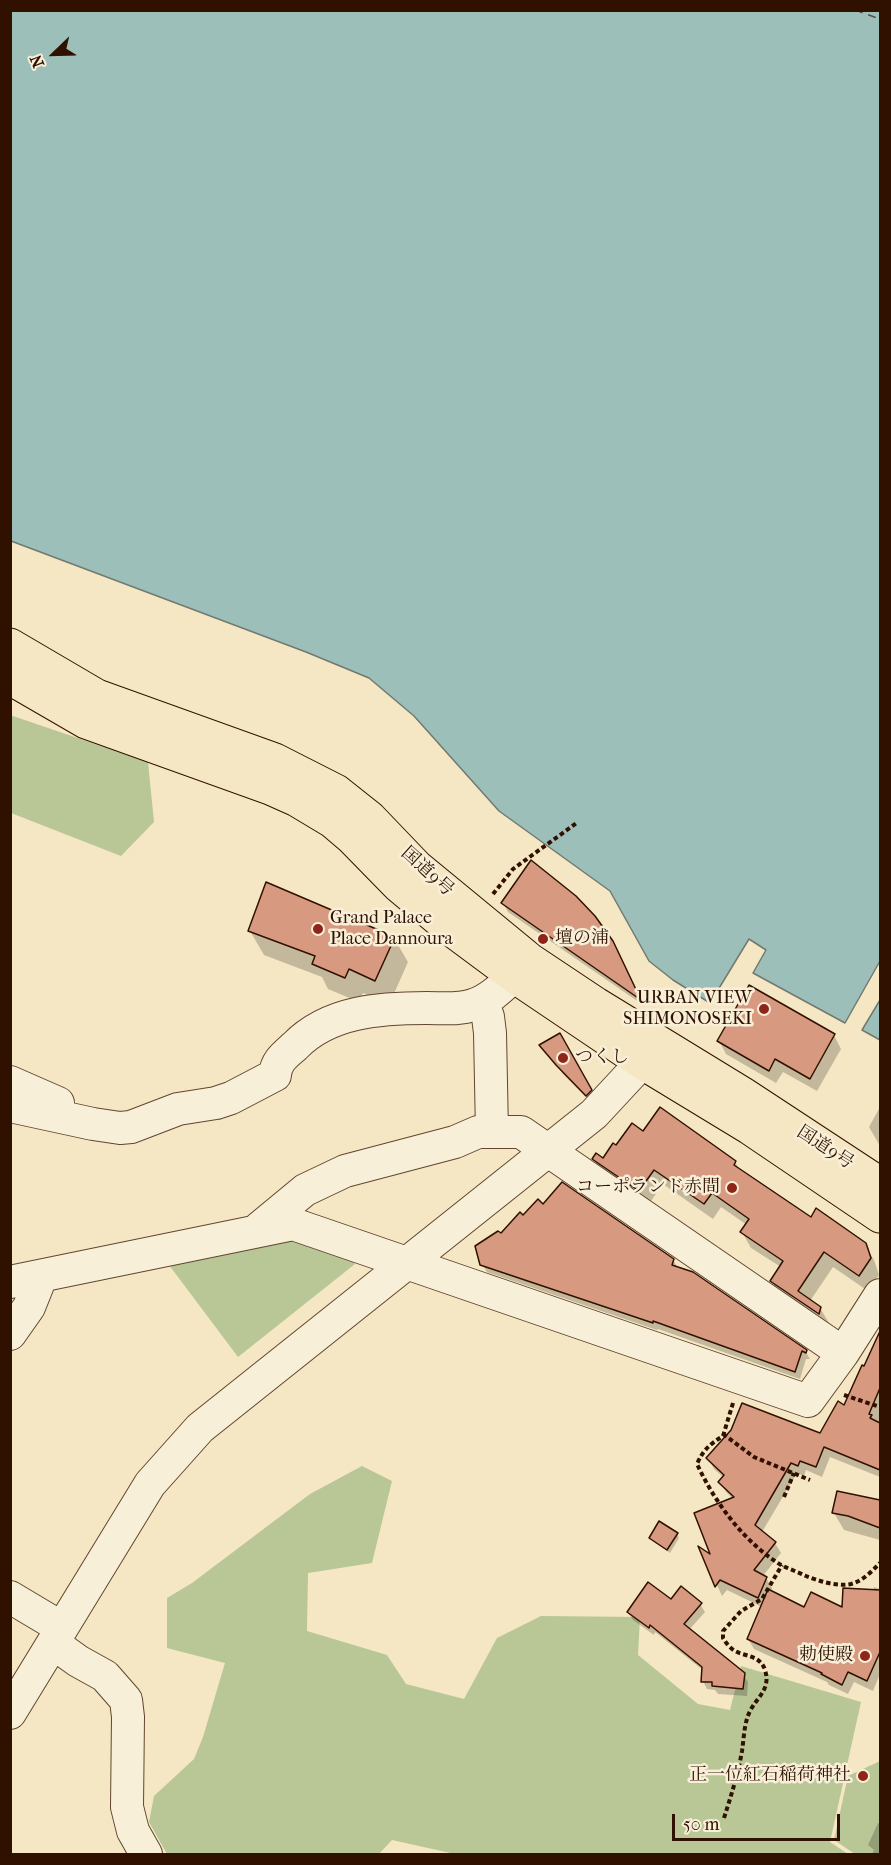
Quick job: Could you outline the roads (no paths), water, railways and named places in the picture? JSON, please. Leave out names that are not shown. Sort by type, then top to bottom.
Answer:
[{"type":"highway","name":"国道9号","points":[[10,645],[97,696],[275,760],[336,791],[391,838],[417,867],[530,960],[750,1128],[880,1216]]},
{"type":"highway","name":"国道9号","points":[[10,678],[86,722],[270,788],[297,800],[332,821],[398,885],[448,927],[513,976],[651,1054],[742,1094],[880,1184]]},
{"type":"street","points":[[10,1106],[56,1117],[120,1128],[131,1127],[178,1109],[216,1103],[241,1094],[274,1075],[276,1066],[297,1043],[339,1018],[365,1011],[464,1007],[483,1002],[513,976]]},
{"type":"street","points":[[483,1002],[490,1033],[492,1132]]},
{"type":"street","points":[[10,1713],[150,1484],[200,1428],[594,1114],[651,1054]]},
{"type":"street","points":[[10,1082],[60,1104],[56,1117]]},
{"type":"street","points":[[254,1232],[305,1190],[345,1171],[455,1142],[473,1133],[521,1132],[843,1353]]},
{"type":"street","points":[[10,1282],[293,1224],[808,1401],[843,1353],[880,1295]]},
{"type":"street","points":[[10,1334],[29,1307],[41,1277]]},
{"type":"street","points":[[10,1598],[105,1676],[126,1700],[128,1717],[127,1807],[133,1831],[146,1854]]},
{"type":"water","points":[[10,11],[880,11],[880,961],[845,1023],[753,973],[766,950],[749,939],[710,1003],[673,980],[649,961],[610,891],[499,811],[414,716],[369,678],[11,541]]},
{"type":"water","points":[[880,1000],[880,1040],[862,1030]]},
{"type":"place","name":"Grand Palace Place Dannoura","points":[[318,929]]},
{"type":"place","name":"壇の浦","points":[[543,939]]},
{"type":"place","name":"URBAN VIEW SHIMONOSEKI","points":[[764,1009]]},
{"type":"place","name":"つくし","points":[[563,1058]]},
{"type":"place","name":"コーポランド赤間","points":[[732,1188]]},
{"type":"place","name":"勅使殿","points":[[865,1656]]},
{"type":"place","name":"正一位紅石稲荷神社","points":[[863,1776]]}]
